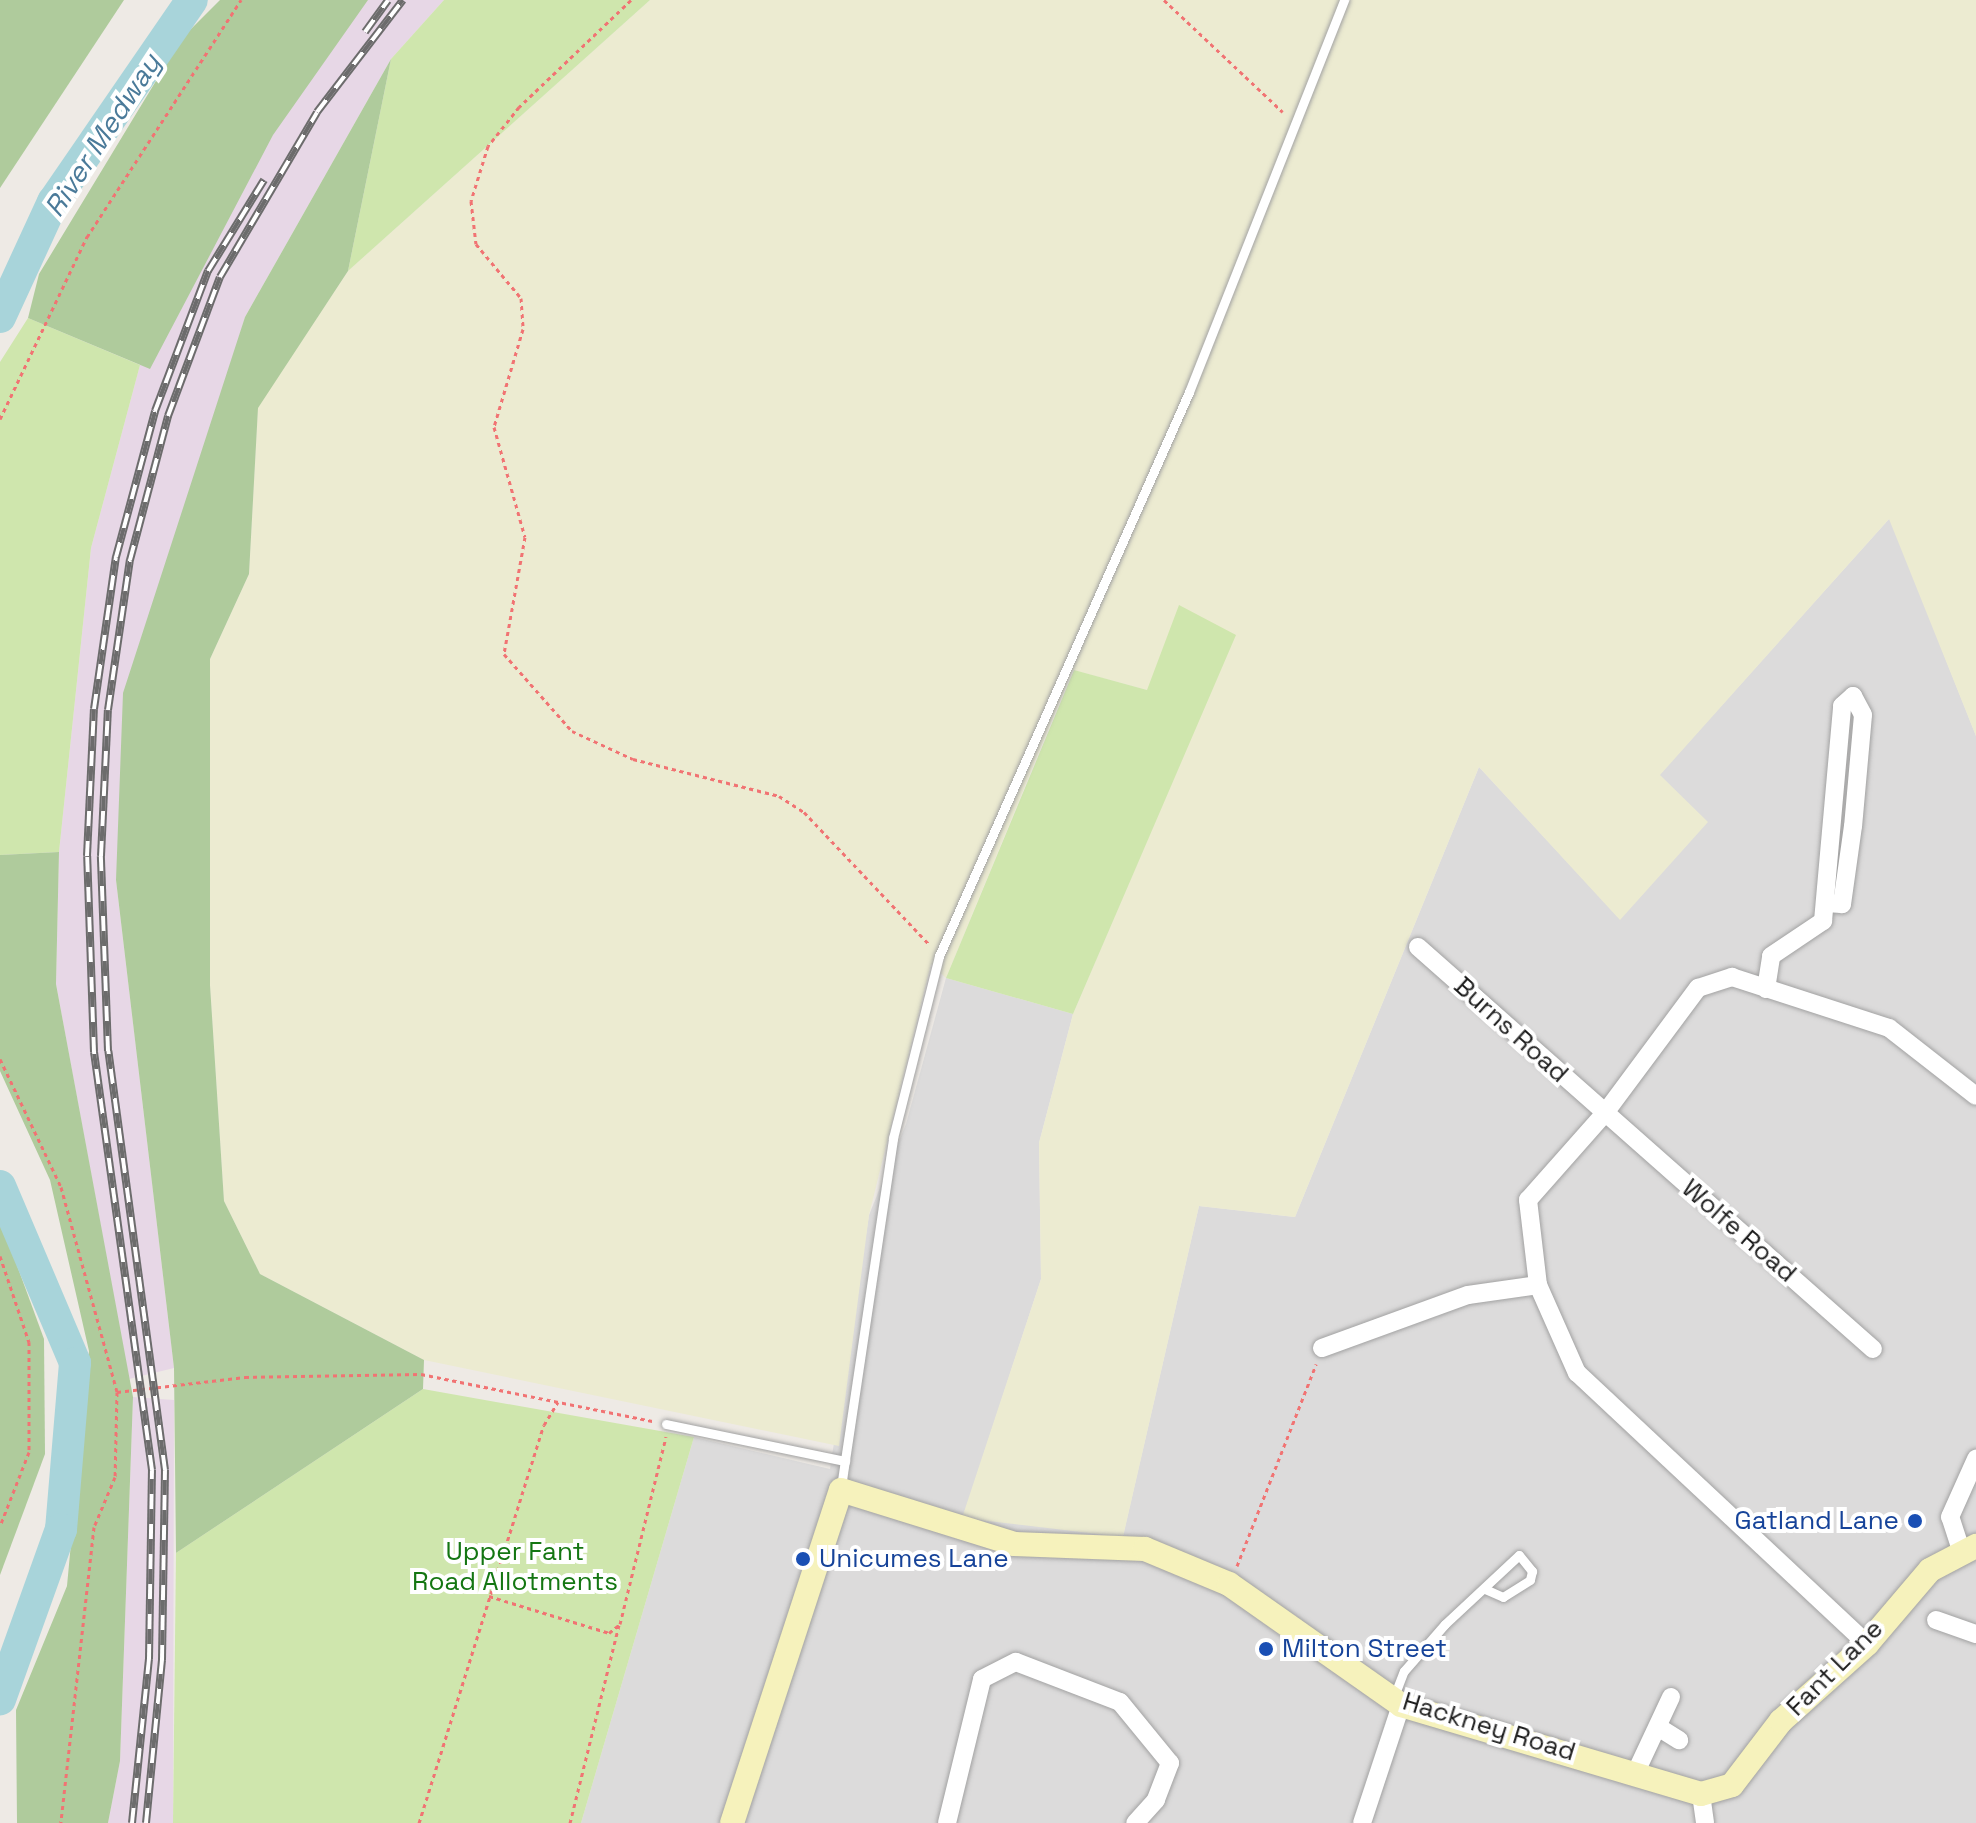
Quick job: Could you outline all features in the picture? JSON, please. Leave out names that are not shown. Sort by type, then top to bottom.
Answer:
[{"type":"street","points":[[1766,989],[1771,956],[1823,921],[1828,815],[1842,706],[1853,696],[1863,715],[1853,826],[1842,904],[1825,903]]},
{"type":"street","points":[[1828,815],[1853,826]]},
{"type":"street","name":"Burns Road","points":[[1418,947],[1605,1113]]},
{"type":"street","points":[[1867,1644],[1577,1373],[1538,1285],[1528,1200],[1605,1113],[1698,988],[1732,977],[1889,1028],[1976,1096]]},
{"type":"street","name":"Wolfe Road","points":[[1605,1113],[1873,1349]]},
{"type":"street","points":[[1322,1348],[1468,1295],[1538,1285]]},
{"type":"street","points":[[1969,1548],[1950,1517],[1976,1459]]},
{"type":"street","points":[[732,1823],[841,1490]]},
{"type":"street","name":"Hackney Road","points":[[841,1490],[1014,1544],[1145,1549],[1229,1584],[1397,1702],[1701,1794]]},
{"type":"street","name":"Fant Lane","points":[[1701,1794],[1732,1785],[1781,1721],[1867,1644],[1930,1570],[1969,1548]]},
{"type":"street","points":[[1936,1620],[1976,1634]]},
{"type":"street","points":[[947,1823],[982,1679],[1016,1662],[1120,1702],[1170,1763],[1156,1800],[1135,1823]]},
{"type":"street","points":[[1635,1774],[1671,1697]]},
{"type":"street","points":[[1362,1823],[1397,1702]]},
{"type":"street","points":[[1658,1727],[1679,1740]]},
{"type":"street","points":[[1701,1794],[1705,1823]]},
{"type":"lane","points":[[841,1490],[893,1138],[939,956],[1189,392],[1344,0]]},
{"type":"lane","points":[[666,1424],[845,1461]]},
{"type":"lane","points":[[1397,1702],[1417,1651],[1519,1555],[1532,1571],[1530,1580],[1503,1597],[1485,1589]]},
{"type":"path","points":[[0,419],[87,237],[241,0]]},
{"type":"path","points":[[631,0],[511,117],[488,146],[471,201],[476,244],[521,298],[523,329],[494,427],[525,537],[504,654],[572,731],[633,759],[779,796],[804,812],[939,956]]},
{"type":"path","points":[[1164,0],[1295,124]]},
{"type":"path","points":[[0,1059],[61,1187],[117,1392],[115,1477],[94,1527],[61,1823]]},
{"type":"path","points":[[0,1256],[29,1342],[29,1452],[0,1526]]},
{"type":"path","points":[[1229,1584],[1322,1348]]},
{"type":"path","points":[[117,1392],[245,1377],[421,1374],[666,1424],[653,1509],[620,1624],[570,1823]]},
{"type":"path","points":[[419,1823],[489,1596],[558,1402]]},
{"type":"path","points":[[489,1596],[609,1633],[620,1624]]},
{"type":"shaded area","points":[[340,0],[444,0],[391,59],[245,317],[202,463],[116,880],[174,1368],[129,1379],[56,984],[59,852],[91,548],[140,365]]},
{"type":"shaded area","points":[[1890,518],[1976,736],[1976,1823],[581,1823],[694,1437],[830,1469],[869,1215],[906,1124],[946,978],[1073,1014],[1039,1143],[1041,1279],[963,1517],[1123,1536],[1199,1206],[1295,1217],[1479,767],[1620,919],[1659,775]]},
{"type":"shaded area","points":[[133,1397],[174,1400],[173,1823],[108,1823],[120,1761]]},
{"type":"green space","points":[[0,0],[124,0],[0,188]]},
{"type":"green space","points":[[220,0],[368,0],[273,135],[150,369],[28,318],[39,274],[182,38]]},
{"type":"green space","points":[[444,0],[650,0],[348,271],[391,59]]},
{"type":"green space","points":[[650,0],[1976,0],[1976,736],[1889,519],[1660,775],[1708,822],[1620,920],[1479,767],[1295,1217],[1199,1206],[1123,1537],[962,1518],[1041,1279],[1039,1143],[1073,1014],[1235,635],[1147,690],[1073,670],[946,978],[931,964],[869,1215],[839,1446],[424,1360],[260,1274],[224,1201],[210,985],[210,659],[249,574],[258,407],[348,271]]},
{"type":"green space","points":[[391,59],[348,271],[258,408],[249,574],[210,659],[210,985],[224,1201],[260,1274],[424,1360],[423,1389],[176,1553],[174,1368],[116,880],[123,693],[245,317]]},
{"type":"green space","points":[[28,318],[140,365],[91,548],[59,852],[0,855],[0,362]]},
{"type":"green space","points":[[1179,605],[1236,635],[1073,1014],[946,978],[1074,670],[1147,690]]},
{"type":"green space","points":[[59,852],[56,984],[133,1397],[120,1761],[108,1823],[17,1823],[16,1710],[67,1586],[89,1351],[50,1180],[0,1071],[0,855]]},
{"type":"green space","points":[[0,1219],[44,1339],[45,1454],[0,1575]]},
{"type":"green space","name":"Upper Fant Road Allotments","points":[[423,1389],[694,1437],[581,1823],[173,1823],[176,1553]]},
{"type":"waterway","name":"River Medway","points":[[0,317],[53,202],[192,0]]},
{"type":"waterway","name":"River Medway","points":[[0,1186],[75,1363],[61,1529],[0,1699]]},
{"type":"railway","points":[[365,32],[388,0]]},
{"type":"railway","points":[[146,1823],[162,1660],[165,1470],[108,1051],[101,856],[108,710],[130,560],[168,416],[220,277],[317,112],[403,0]]},
{"type":"railway","points":[[132,1823],[149,1659],[152,1470],[94,1052],[87,856],[94,709],[116,557],[155,411],[208,271],[264,180]]},
{"type":"place","name":"Gatland Lane","points":[[1915,1521]]},
{"type":"place","name":"Unicumes Lane","points":[[803,1559]]},
{"type":"place","name":"Milton Street","points":[[1266,1649]]}]
